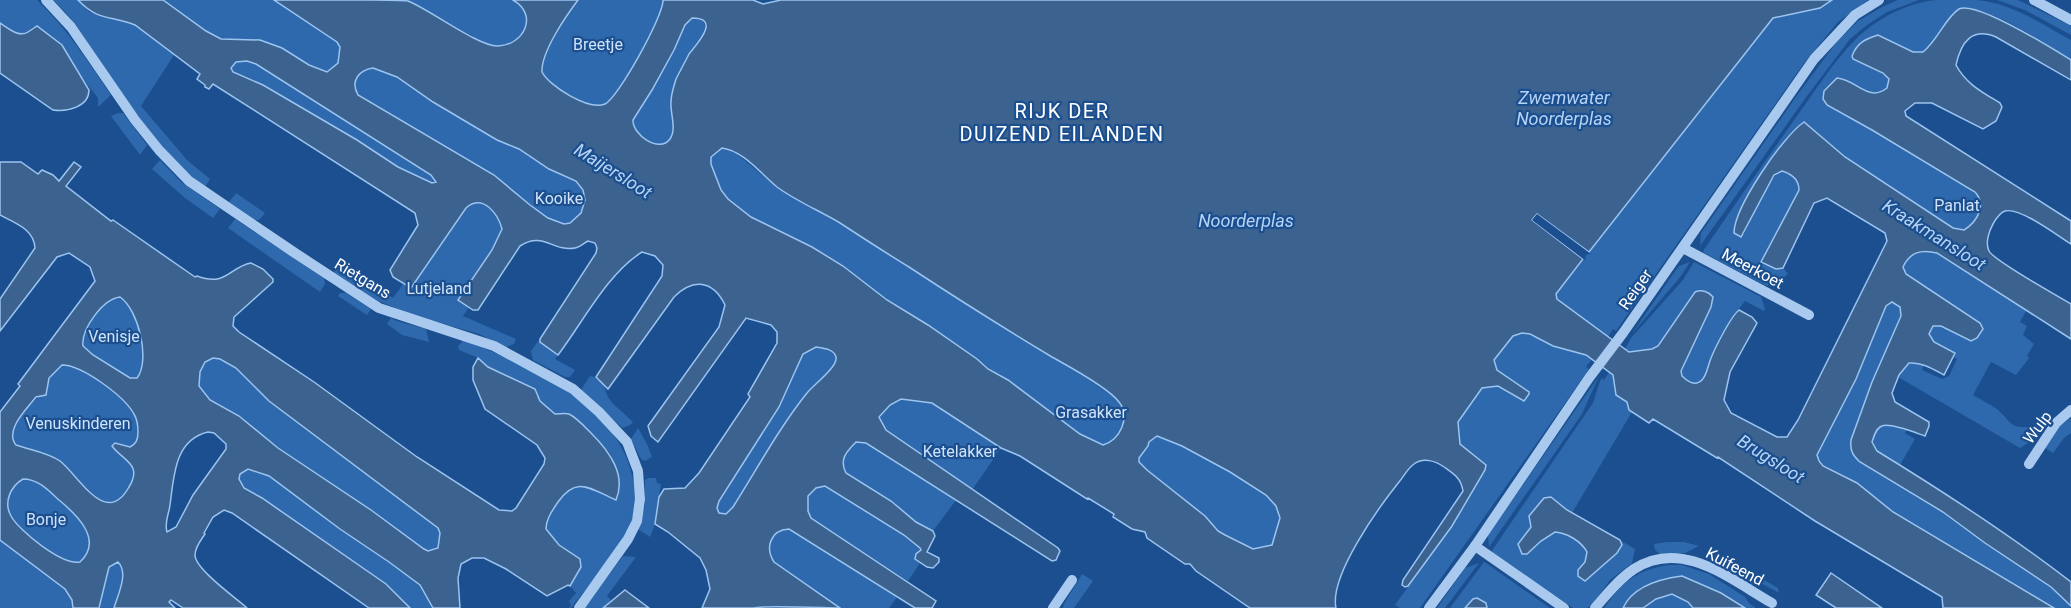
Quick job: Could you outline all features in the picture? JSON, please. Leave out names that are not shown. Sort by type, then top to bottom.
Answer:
[{"type":"street","name":"Rietgans","points":[[46,0],[71,27],[147,135],[189,181],[379,308],[494,346],[573,388],[627,442],[638,471],[640,499],[637,521],[628,539],[579,608]]},
{"type":"street","name":"Reiger","points":[[1430,608],[1814,59],[1855,15],[1879,0]]},
{"type":"street","points":[[2034,0],[2071,20]]},
{"type":"street","name":"Meerkoet","points":[[1683,248],[1809,315]]},
{"type":"street","name":"Wulp","points":[[2029,464],[2056,423],[2071,410]]},
{"type":"street","points":[[1475,546],[1564,608]]},
{"type":"street","name":"Kuifeend","points":[[1595,608],[1610,590],[1632,570],[1650,560],[1673,557],[1702,562],[1772,603]]},
{"type":"street","points":[[1053,608],[1072,580]]},
{"type":"green space","points":[[0,0],[37,0],[68,34],[111,95],[98,107],[98,98],[60,43],[40,28],[33,27],[26,34],[22,34],[0,23]]},
{"type":"green space","points":[[53,0],[78,0],[89,12],[135,25],[174,55],[141,106],[187,160],[210,179],[205,187],[188,173],[159,142],[76,26]]},
{"type":"green space","points":[[163,0],[274,0],[337,41],[340,47],[338,63],[327,72],[309,65],[282,48],[260,40],[221,39]]},
{"type":"green space","points":[[406,0],[513,0],[521,7],[526,24],[519,39],[503,47],[493,46]]},
{"type":"green space","name":"Breetje","points":[[578,0],[663,0],[656,22],[639,55],[620,87],[605,104],[589,104],[570,96],[546,78],[542,72],[550,45]]},
{"type":"green space","points":[[1832,0],[1868,0],[1838,22],[1804,63],[1616,331],[1613,329],[1608,337],[1557,299],[1556,294],[1773,18],[1820,8]]},
{"type":"green space","points":[[1898,0],[1919,0],[1887,12],[1850,39],[1700,246],[1701,233],[1836,43],[1858,21]]},
{"type":"green space","name":"Panlat","points":[[1936,0],[1977,0],[2002,5],[2026,15],[2071,40],[2071,60],[2008,22],[1966,7],[1952,16],[1934,43],[1923,52],[1913,52],[1878,35],[1854,59],[1883,73],[1889,79],[1887,88],[1875,93],[1864,91],[1842,78],[1827,105],[1970,189],[1981,199],[1979,212],[1971,224],[1964,230],[1953,228],[1845,157],[1804,122],[1794,130],[1773,155],[1745,200],[1734,226],[1744,234],[1764,190],[1782,171],[1794,178],[1799,190],[1761,262],[1776,269],[1783,268],[1788,274],[1778,282],[1767,286],[1704,253],[1703,251],[1824,77],[1847,49],[1863,32],[1892,13]]},
{"type":"green space","points":[[1997,0],[2018,0],[2071,26],[2071,35],[2025,10]]},
{"type":"green space","points":[[692,18],[702,21],[705,31],[678,76],[672,92],[673,129],[670,139],[665,143],[653,143],[641,136],[633,120],[685,25]]},
{"type":"green space","points":[[240,61],[256,64],[431,175],[436,182],[432,183],[398,167],[263,85],[235,74],[231,68]]},
{"type":"green space","name":"Kooike","points":[[373,68],[397,77],[497,140],[519,149],[549,169],[576,181],[585,200],[581,213],[570,223],[564,224],[548,218],[494,175],[358,95],[355,85],[358,77],[364,71]]},
{"type":"green space","points":[[123,113],[147,145],[140,155],[111,116]]},
{"type":"green space","name":"Grasakker","points":[[722,148],[737,154],[778,188],[879,247],[996,323],[1064,363],[1117,399],[1125,411],[1124,421],[1117,435],[1105,445],[1080,434],[1001,375],[880,295],[842,265],[740,209],[724,195],[713,174],[711,157]]},
{"type":"green space","points":[[160,160],[180,181],[220,209],[213,218],[185,198],[152,169]]},
{"type":"green space","points":[[236,193],[265,213],[259,220],[255,220],[229,202]]},
{"type":"green space","name":"Lutjeland","points":[[475,203],[493,211],[502,229],[492,250],[459,300],[469,307],[463,316],[516,339],[514,344],[506,347],[479,334],[416,316],[378,301],[334,273],[338,262],[393,298],[404,283],[411,287],[466,208]]},
{"type":"green space","points":[[235,219],[324,278],[325,284],[320,292],[228,228]]},
{"type":"green space","points":[[1918,251],[1937,253],[2026,311],[2020,322],[2027,326],[2023,335],[2034,344],[2027,356],[2029,358],[2016,375],[1991,362],[1973,395],[1998,410],[2016,426],[2044,427],[2036,438],[2020,448],[1898,377],[1911,363],[1924,365],[1922,370],[1942,379],[1949,376],[1957,359],[1953,357],[1955,353],[1934,342],[1929,334],[1933,326],[1980,323],[1906,274],[1903,267],[1907,258]]},
{"type":"green space","points":[[1690,262],[1681,276],[1631,335],[1679,266]]},
{"type":"green space","points":[[1694,262],[1761,297],[1765,309],[1764,311],[1745,301],[1725,329],[1706,375],[1699,382],[1692,383],[1686,380],[1681,371],[1711,307],[1694,294],[1658,346],[1629,352],[1625,349],[1631,338],[1683,280]]},
{"type":"green space","points":[[340,293],[346,293],[371,309],[367,315],[338,296]]},
{"type":"green space","name":"Venisje","points":[[120,297],[132,312],[137,323],[143,348],[141,370],[137,378],[130,378],[93,355],[83,346],[85,331],[94,316],[106,303]]},
{"type":"green space","points":[[1892,302],[1900,307],[1901,316],[1864,403],[1851,440],[1851,452],[1860,462],[1943,512],[2051,587],[2068,602],[2071,608],[2054,608],[1893,512],[1857,483],[1823,466],[1819,461],[1817,455],[1856,379],[1886,306]]},
{"type":"green space","points":[[391,318],[426,329],[429,342],[402,335],[387,324]]},
{"type":"green space","points":[[1522,333],[1559,348],[1588,356],[1592,359],[1586,367],[1589,369],[1420,608],[1400,608],[1395,605],[1452,526],[1485,470],[1486,465],[1460,444],[1458,422],[1482,388],[1498,386],[1524,401],[1529,392],[1497,370],[1494,360],[1513,336]]},
{"type":"green space","points":[[464,340],[516,363],[569,393],[593,412],[612,433],[626,457],[635,490],[633,517],[612,555],[571,608],[569,608],[571,605],[569,601],[576,593],[570,586],[581,567],[580,559],[559,545],[546,529],[547,522],[558,502],[571,489],[591,488],[616,499],[619,481],[611,455],[584,425],[568,414],[555,414],[540,401],[534,389],[459,350],[458,346]]},
{"type":"green space","points":[[539,340],[558,355],[555,359],[575,370],[570,377],[565,377],[533,360],[531,351]]},
{"type":"green space","points":[[816,347],[832,352],[836,357],[835,362],[797,406],[733,507],[726,514],[719,513],[717,508],[719,501],[779,407],[803,354]]},
{"type":"green space","points":[[213,358],[236,368],[269,401],[438,528],[440,533],[438,548],[428,551],[424,549],[371,510],[278,448],[239,416],[210,400],[199,386],[200,372],[205,362]]},
{"type":"green space","name":"Venuskinderen","points":[[62,365],[80,370],[102,383],[129,407],[136,418],[138,432],[135,443],[130,447],[115,443],[113,447],[129,461],[134,470],[129,489],[114,502],[108,504],[100,499],[53,457],[16,445],[13,439],[13,431],[21,415],[34,401],[47,393],[49,378]]},
{"type":"green space","points":[[1609,372],[1613,375],[1616,395],[1627,402],[1632,412],[1572,513],[1567,510],[1531,527],[1530,551],[1555,532],[1569,535],[1582,544],[1587,554],[1585,581],[1622,545],[1620,540],[1635,549],[1632,563],[1610,580],[1592,605],[1587,608],[1573,608],[1491,552],[1593,403],[1600,381],[1602,378],[1604,380]]},
{"type":"green space","points":[[590,376],[601,381],[610,400],[633,422],[630,425],[623,428],[583,393],[581,390]]},
{"type":"green space","points":[[1599,376],[1582,414],[1489,547],[1488,535]]},
{"type":"green space","name":"Ketelakker","points":[[901,399],[932,403],[1001,448],[972,490],[886,430],[879,418],[890,405]]},
{"type":"green space","points":[[2071,418],[2071,433],[2064,438],[2053,453],[2045,448],[2060,426]]},
{"type":"green space","points":[[1889,425],[1907,430],[1905,433],[1915,439],[1900,465],[1880,454],[1874,446],[1876,431]]},
{"type":"green space","points":[[638,428],[652,457],[645,461],[641,459],[631,439]]},
{"type":"green space","points":[[1157,436],[1182,446],[1266,495],[1276,506],[1280,518],[1272,545],[1253,549],[1218,531],[1205,516],[1144,468],[1140,463],[1142,451]]},
{"type":"green space","name":"Ketelakker","points":[[856,442],[865,443],[956,500],[933,531],[916,522],[891,501],[846,473],[843,460]]},
{"type":"green space","points":[[248,469],[269,476],[420,585],[433,608],[410,608],[386,584],[244,488],[239,479],[240,474]]},
{"type":"green space","points":[[656,478],[657,483],[661,484],[655,524],[650,537],[638,529],[645,506],[645,480]]},
{"type":"green space","name":"Bonje","points":[[23,479],[42,486],[66,506],[85,528],[89,545],[87,554],[80,562],[72,562],[42,546],[11,516],[8,500],[12,490]]},
{"type":"green space","points":[[825,486],[904,535],[920,548],[915,559],[920,563],[908,581],[811,518],[808,511],[808,496],[816,488]]},
{"type":"green space","points":[[789,529],[897,597],[889,608],[840,608],[774,562],[770,551],[771,540],[777,532]]},
{"type":"green space","points":[[0,540],[65,589],[72,600],[73,608],[0,608]]},
{"type":"green space","points":[[1684,542],[1699,546],[1685,553],[1660,554],[1655,550],[1654,544]]},
{"type":"green space","points":[[623,556],[636,557],[607,596],[611,600],[603,608],[584,608]]},
{"type":"green space","points":[[118,562],[122,578],[114,608],[99,608],[109,567]]},
{"type":"green space","points":[[1484,562],[1550,608],[1487,608],[1473,599],[1465,608],[1450,608]]},
{"type":"green space","points":[[1479,563],[1445,608],[1437,608],[1465,568]]},
{"type":"green space","points":[[1669,565],[1682,565],[1709,574],[1745,597],[1756,608],[1745,608],[1721,593],[1682,576],[1654,582],[1623,608],[1604,608],[1631,579],[1648,570]]},
{"type":"green space","points":[[1738,565],[1778,588],[1779,593],[1761,583],[1751,585],[1733,575]]},
{"type":"green space","points":[[1082,574],[1093,581],[1074,608],[1063,608],[1064,604]]},
{"type":"green space","points":[[1672,594],[1693,608],[1643,608],[1656,599]]},
{"type":"water","points":[[78,0],[163,0],[221,39],[260,40],[282,48],[309,65],[327,72],[338,63],[340,47],[337,42],[274,0],[408,1],[479,41],[498,46],[515,40],[525,28],[527,21],[525,13],[521,6],[513,0],[578,0],[550,45],[542,72],[553,84],[570,96],[589,104],[598,105],[605,104],[620,87],[649,38],[663,0],[753,0],[763,4],[781,0],[1832,0],[1820,8],[1773,18],[1589,252],[1537,214],[1532,220],[1583,259],[1556,294],[1557,299],[1629,352],[1658,346],[1695,292],[1707,292],[1713,297],[1711,307],[1681,371],[1686,380],[1697,383],[1704,378],[1716,347],[1739,310],[1752,317],[1757,323],[1730,372],[1724,400],[1731,413],[1777,437],[1787,437],[1798,420],[1887,241],[1885,233],[1827,198],[1814,203],[1783,268],[1776,269],[1761,262],[1799,190],[1796,180],[1792,175],[1782,171],[1774,175],[1741,237],[1734,233],[1742,207],[1772,157],[1804,122],[1845,157],[1953,228],[1964,230],[1969,227],[1980,208],[1979,197],[1975,192],[1827,105],[1823,99],[1824,91],[1837,78],[1844,79],[1868,92],[1880,92],[1887,88],[1889,79],[1883,73],[1853,59],[1856,48],[1865,40],[1878,35],[1913,52],[1923,52],[1954,13],[1959,9],[1968,8],[2015,27],[2071,60],[2071,80],[1996,37],[1988,34],[1974,35],[1965,43],[1956,65],[1970,82],[2000,103],[2002,107],[1996,121],[1983,129],[1932,103],[1915,103],[1905,111],[1906,116],[2071,221],[2071,244],[2020,213],[2005,211],[1993,224],[1987,244],[1993,256],[2071,304],[2071,339],[1937,253],[1926,251],[1913,255],[1903,267],[1906,274],[1980,323],[1983,329],[1977,338],[1971,341],[1941,326],[1933,326],[1929,334],[1934,342],[1955,353],[1944,375],[1932,368],[1909,363],[1899,375],[1892,393],[1895,402],[1929,422],[1925,436],[1886,425],[1878,428],[1872,442],[1877,451],[1976,514],[2071,582],[2071,606],[2051,587],[1943,512],[1860,462],[1853,455],[1851,440],[1872,382],[1901,316],[1900,307],[1892,302],[1886,306],[1856,379],[1817,455],[1819,461],[1823,466],[1857,483],[1893,512],[2054,608],[1943,608],[1942,597],[1815,521],[1718,457],[1653,419],[1649,423],[1629,410],[1627,402],[1616,395],[1613,375],[1586,355],[1553,346],[1530,334],[1522,333],[1513,336],[1494,360],[1497,370],[1529,394],[1524,401],[1498,386],[1482,388],[1458,422],[1460,444],[1486,465],[1485,470],[1452,526],[1408,586],[1402,585],[1403,580],[1463,491],[1457,477],[1433,462],[1425,460],[1412,466],[1368,524],[1340,578],[1336,594],[1336,608],[1250,608],[1196,571],[1190,564],[1185,564],[1147,538],[1145,532],[1132,529],[1113,517],[1114,514],[1020,456],[1001,448],[932,403],[901,399],[890,405],[879,417],[886,430],[1058,548],[1060,551],[1056,560],[1052,561],[866,443],[856,442],[843,460],[846,473],[891,501],[916,522],[933,531],[935,536],[927,552],[939,558],[939,562],[933,568],[915,559],[916,554],[921,550],[904,535],[825,486],[816,488],[808,496],[808,511],[811,518],[936,601],[932,608],[915,608],[789,529],[777,533],[771,541],[770,551],[774,562],[840,608],[702,608],[710,589],[706,570],[700,558],[655,524],[659,497],[664,489],[685,488],[699,473],[750,397],[748,394],[777,343],[777,332],[771,325],[746,318],[658,442],[651,436],[648,426],[719,327],[725,305],[709,286],[702,284],[688,287],[674,297],[608,389],[596,377],[662,276],[663,265],[655,256],[642,252],[629,261],[596,299],[558,355],[540,342],[540,339],[596,253],[595,243],[588,241],[577,247],[567,248],[535,241],[520,246],[478,310],[473,310],[458,300],[492,250],[502,229],[497,217],[489,207],[484,204],[472,204],[466,208],[411,288],[393,277],[390,270],[418,225],[415,213],[213,84],[209,89],[205,87],[197,79],[200,74],[135,25],[99,15]],"holes":[[[692,18],[701,19],[705,22],[706,27],[676,79],[671,99],[672,135],[665,143],[653,143],[641,136],[633,120],[674,50],[685,25]],[[247,61],[256,64],[431,175],[436,182],[432,183],[398,167],[263,85],[233,72],[231,68],[236,62]],[[373,68],[397,77],[433,102],[497,140],[519,149],[549,169],[576,181],[583,190],[585,200],[581,213],[570,223],[564,224],[548,218],[494,175],[358,95],[355,85],[357,77]],[[722,148],[738,154],[784,192],[840,223],[998,324],[1098,384],[1114,396],[1122,408],[1124,421],[1119,433],[1103,445],[1080,434],[1008,380],[988,369],[928,325],[887,300],[843,266],[812,247],[751,217],[728,199],[721,190],[711,164],[711,157]],[[816,347],[833,352],[836,357],[833,366],[797,406],[733,507],[726,514],[719,513],[717,508],[719,501],[779,407],[803,354]],[[1157,436],[1182,446],[1266,495],[1276,506],[1280,518],[1272,545],[1253,549],[1218,531],[1205,516],[1139,462],[1139,458],[1149,442]]]},
{"type":"water","points":[[0,23],[21,34],[37,26],[62,45],[89,90],[85,101],[71,109],[53,110],[0,73]]},
{"type":"water","points":[[0,162],[21,162],[38,174],[42,170],[59,181],[74,162],[81,167],[66,186],[111,221],[113,220],[195,277],[221,278],[251,263],[263,269],[273,279],[273,282],[234,317],[233,326],[417,457],[499,510],[512,511],[516,508],[544,464],[545,458],[537,445],[485,409],[473,380],[473,367],[478,358],[488,367],[535,389],[540,401],[555,414],[572,416],[597,440],[614,463],[619,481],[616,500],[591,489],[578,487],[565,494],[550,515],[546,529],[559,545],[580,559],[581,567],[570,586],[547,596],[506,569],[484,558],[472,558],[461,564],[458,578],[460,608],[433,608],[420,585],[269,476],[248,469],[240,474],[239,479],[244,488],[386,584],[410,608],[369,608],[232,513],[224,510],[213,517],[197,546],[195,555],[202,568],[247,608],[183,608],[171,600],[169,602],[175,608],[114,608],[123,578],[118,562],[109,567],[99,608],[73,608],[72,600],[65,589],[0,540],[0,412],[20,386],[18,384],[95,281],[90,267],[69,253],[57,257],[0,331],[0,299],[35,248],[34,241],[27,231],[0,215]],"holes":[[[120,297],[132,312],[137,323],[143,348],[141,370],[137,378],[130,378],[93,355],[83,346],[83,339],[94,316],[113,299]],[[213,358],[220,359],[236,368],[269,401],[438,528],[440,533],[438,548],[428,551],[424,549],[371,510],[278,448],[239,416],[210,400],[199,386],[200,372],[205,362]],[[62,365],[80,370],[112,391],[134,414],[138,430],[135,443],[130,447],[115,443],[112,446],[130,463],[134,473],[129,487],[120,498],[111,502],[102,501],[93,495],[60,461],[44,453],[16,445],[13,439],[15,426],[36,397],[46,395],[49,378]],[[208,432],[214,433],[226,444],[226,449],[193,495],[176,527],[167,532],[166,521],[175,472],[182,451],[188,443]],[[23,479],[38,483],[79,520],[85,528],[89,545],[87,554],[80,562],[72,562],[53,553],[32,538],[16,522],[11,516],[8,505],[15,486]]]},
{"type":"water","points":[[1551,497],[1567,510],[1620,540],[1622,545],[1617,553],[1585,581],[1578,576],[1578,570],[1585,562],[1587,552],[1581,544],[1569,536],[1555,532],[1527,554],[1522,554],[1518,544],[1531,527],[1529,516],[1544,498]]},
{"type":"water","points":[[1831,573],[1882,608],[1836,608],[1816,595]]},
{"type":"water","points":[[1682,576],[1721,593],[1745,608],[1693,608],[1688,602],[1672,594],[1656,599],[1643,608],[1623,608],[1627,600],[1640,589],[1664,579]]},
{"type":"water","points":[[625,590],[649,608],[603,608]]},
{"type":"water","points":[[1477,598],[1486,603],[1487,608],[1465,608],[1473,599]]},
{"type":"pier","points":[[1537,214],[1591,254],[1587,254],[1538,218],[1536,220],[1585,257],[1586,261],[1532,220]]},
{"type":"district","name":"RIJK DER DUIZEND EILANDEN","points":[[1062,122]]},
{"type":"water label","name":"Zwemwater Noorderplas","points":[[1564,108]]},
{"type":"water label","name":"Maijersloot","points":[[613,171]]},
{"type":"water label","name":"Noorderplas","points":[[1246,221]]},
{"type":"water label","name":"Kraakmansloot","points":[[1934,235]]},
{"type":"water label","name":"Brugsloot","points":[[1771,459]]}]
